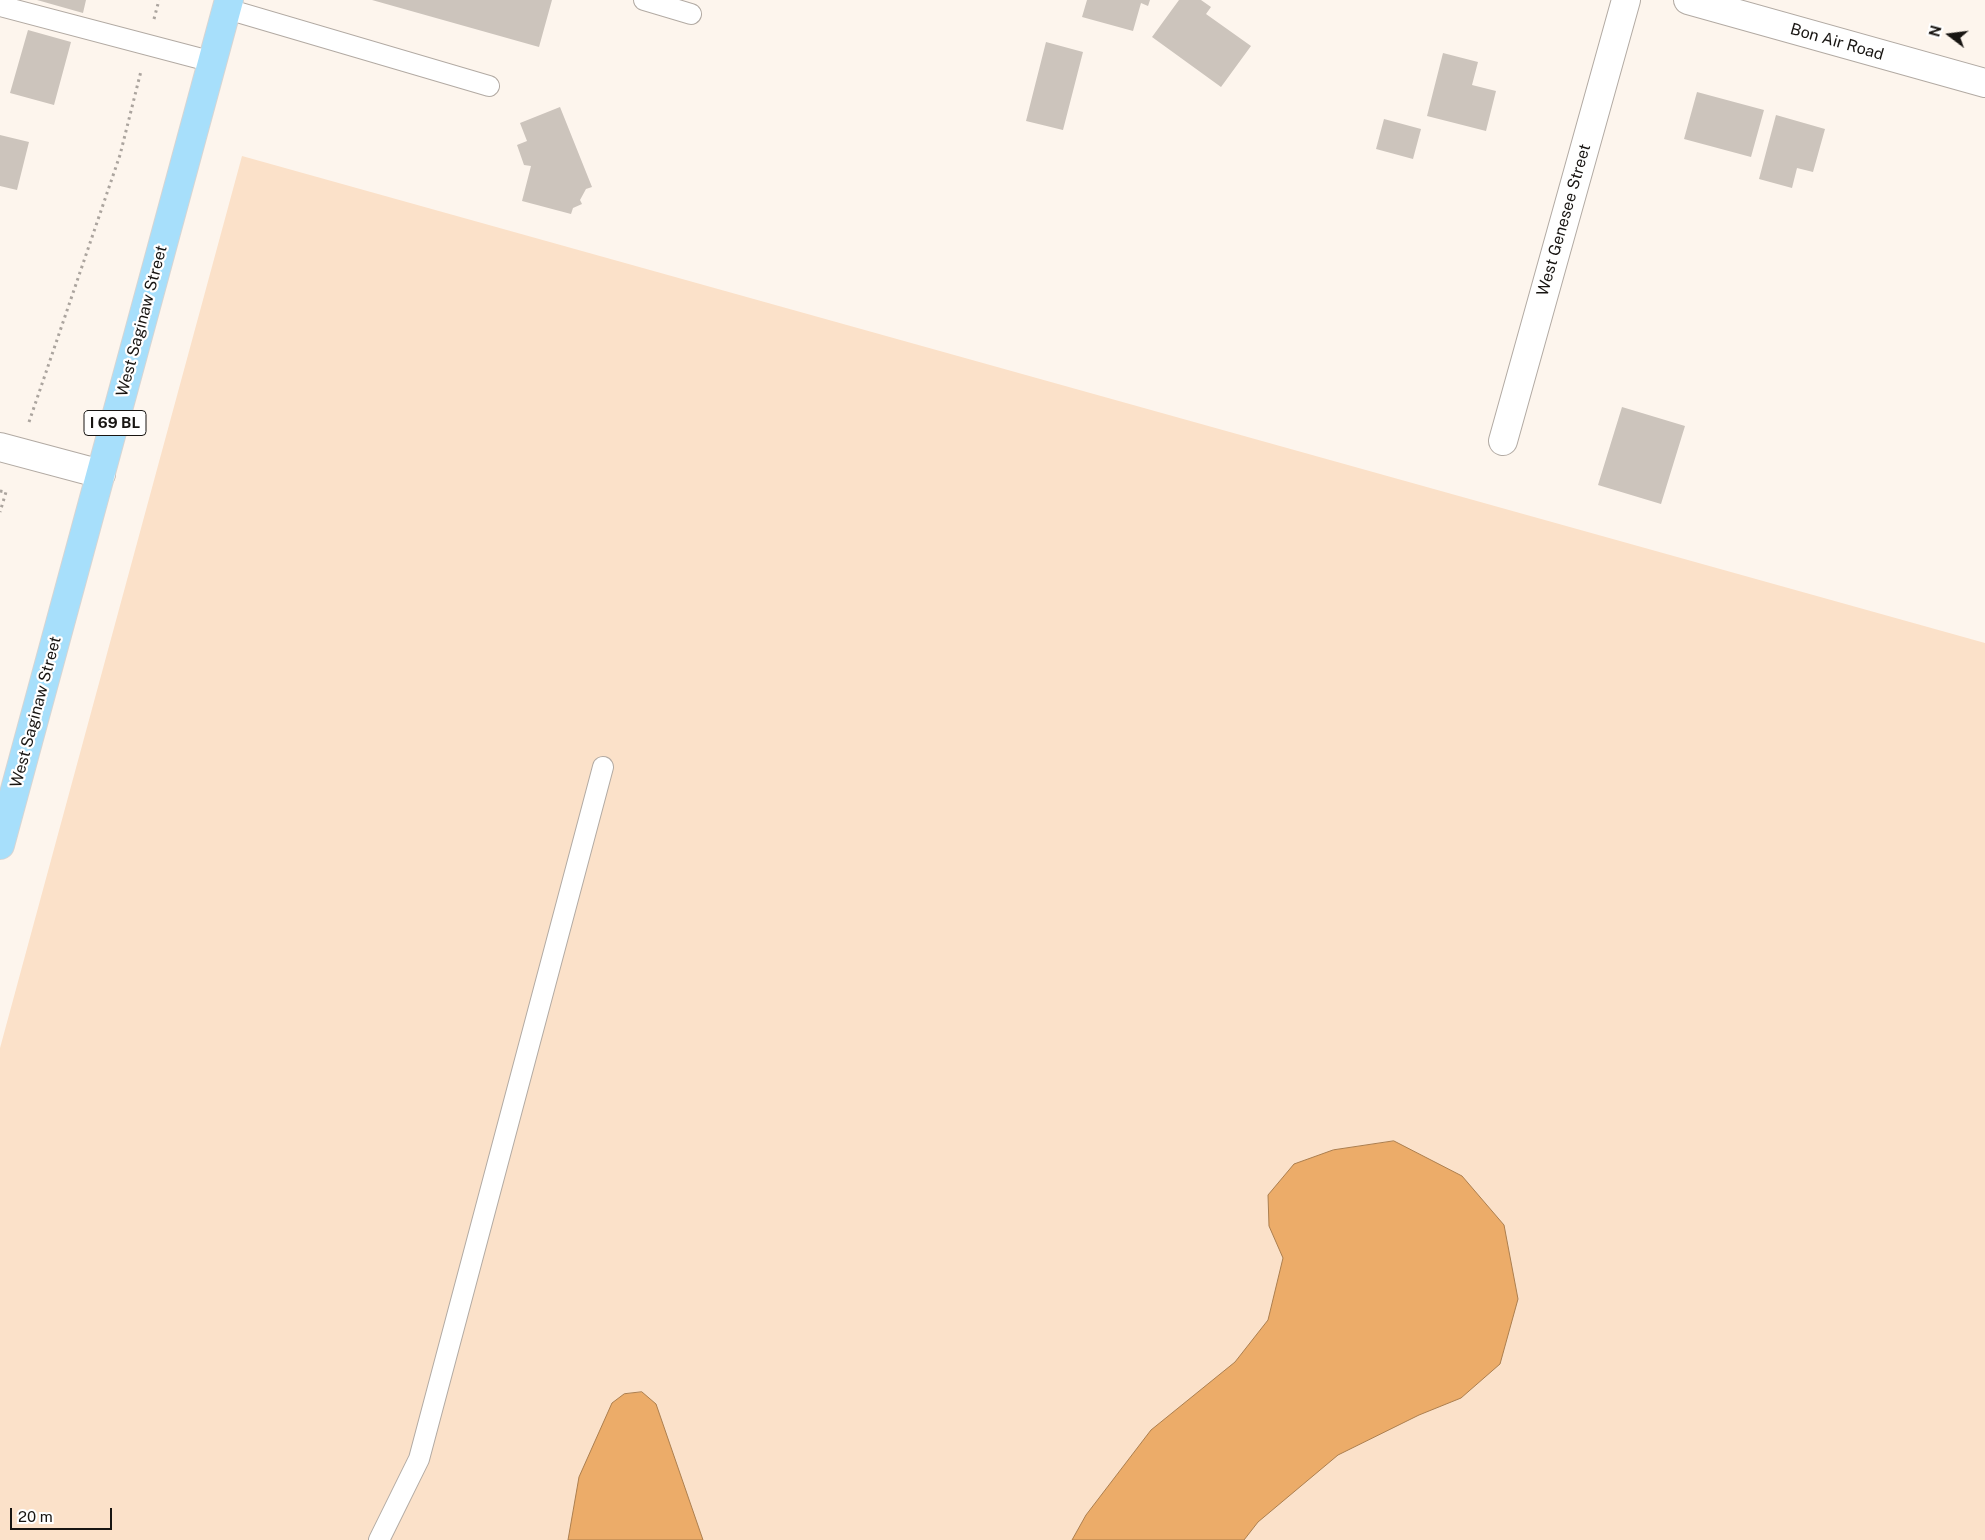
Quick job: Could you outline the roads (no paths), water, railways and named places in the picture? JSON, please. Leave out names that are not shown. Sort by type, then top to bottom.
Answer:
[{"type":"main road","name":"West Saginaw Street","points":[[0,845],[228,5]]},
{"type":"street","name":"West Genesee Street","points":[[1503,441],[1626,0]]},
{"type":"street","name":"Bon Air Road","points":[[1688,0],[1985,83]]},
{"type":"street","points":[[0,447],[101,474]]},
{"type":"lane","points":[[644,0],[691,14]]},
{"type":"lane","points":[[228,5],[489,86]]},
{"type":"lane","points":[[0,6],[213,62]]},
{"type":"lane","points":[[379,1540],[419,1459],[603,767]]}]
